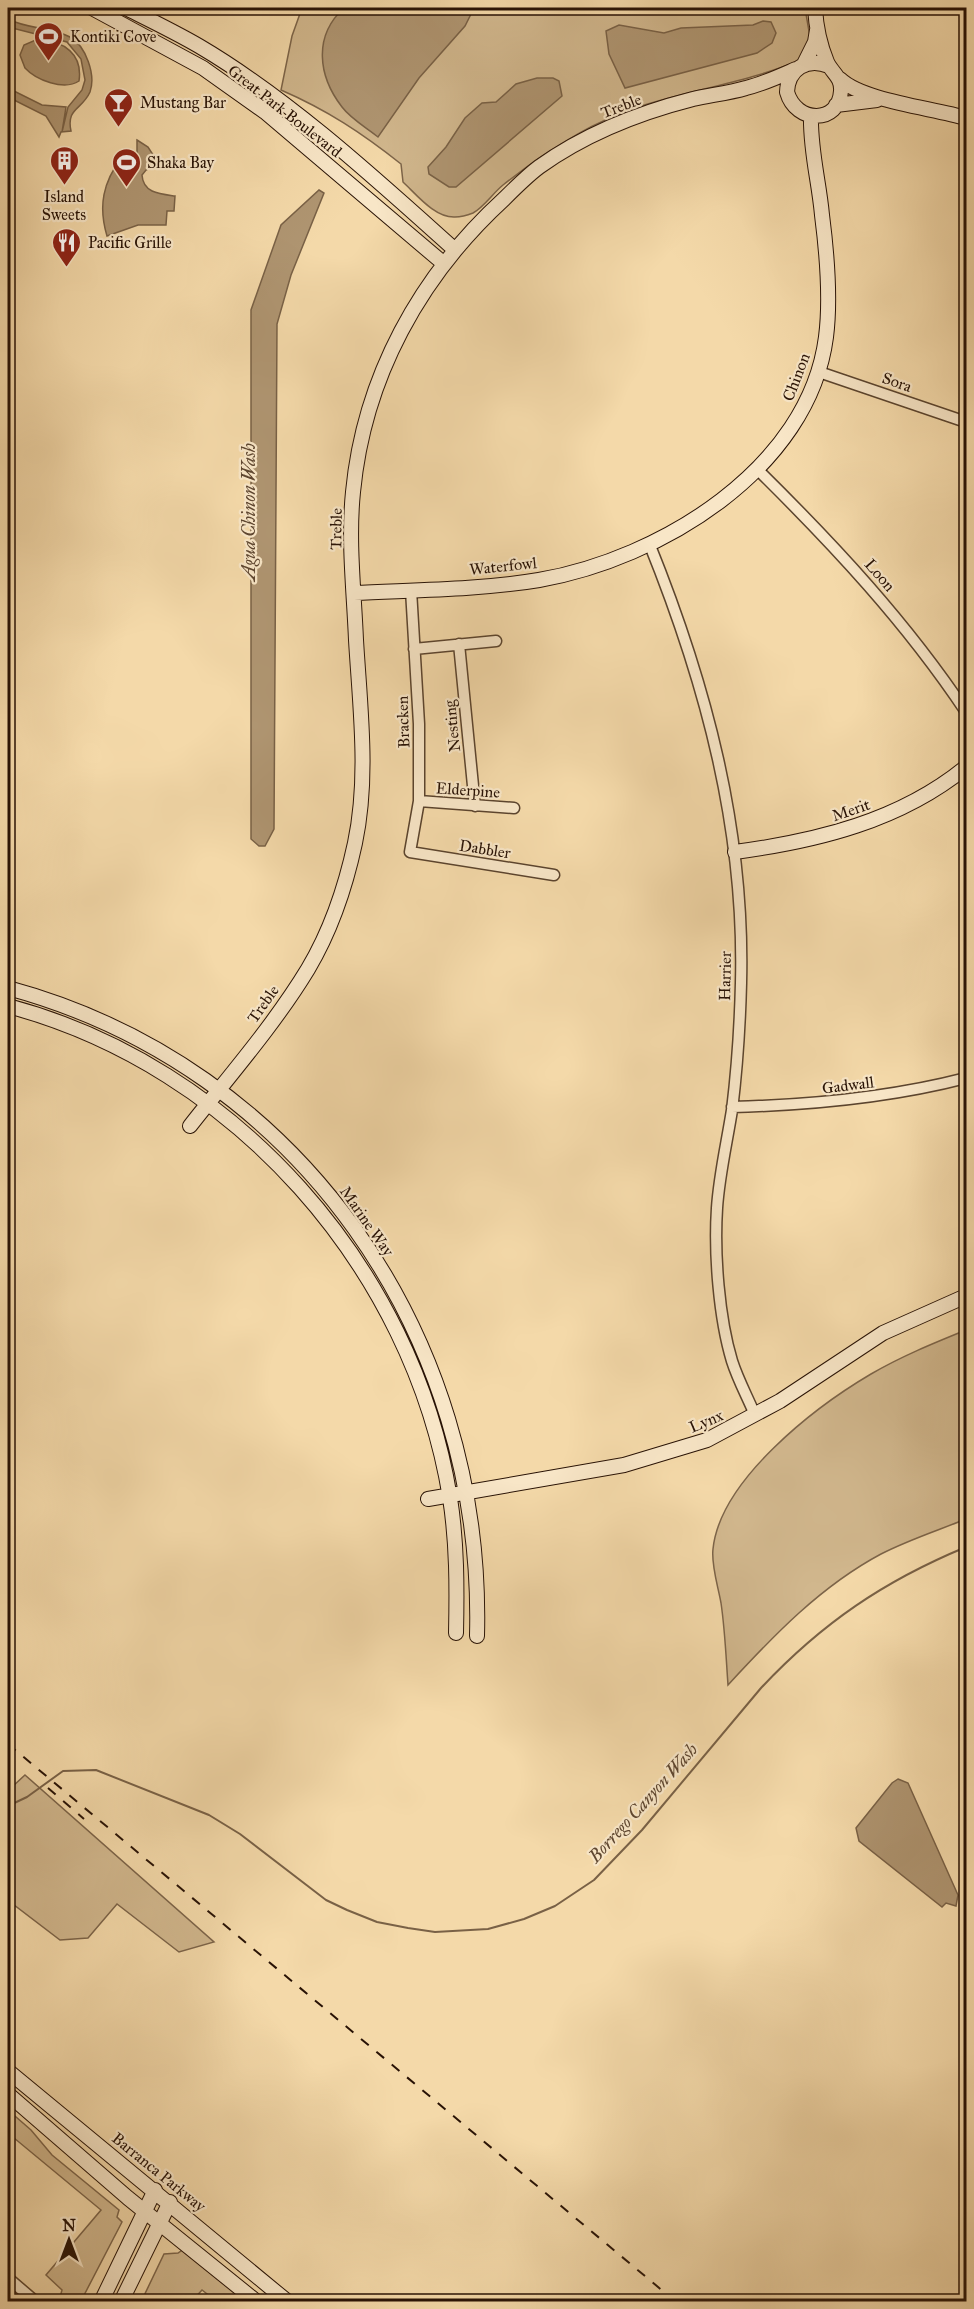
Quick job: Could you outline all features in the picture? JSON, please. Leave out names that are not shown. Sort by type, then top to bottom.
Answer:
[{"type":"street","name":"Great Park Boulevard","points":[[92,8],[203,68],[265,112],[443,263]]},
{"type":"street","name":"Great Park Boulevard","points":[[126,8],[199,46],[279,101],[379,182],[454,249]]},
{"type":"street","points":[[815,8],[817,27],[829,66],[840,79],[856,90],[882,99],[934,108],[966,118]]},
{"type":"street","points":[[817,27],[815,42],[800,66],[791,75],[787,92],[793,106],[811,116],[825,114],[836,105],[840,97],[840,79]]},
{"type":"street","points":[[800,66],[821,63],[829,66]]},
{"type":"street","name":"Treble","points":[[190,1126],[269,1025],[309,968],[327,929],[355,842],[363,762],[351,536],[353,491],[361,438],[375,387],[402,328],[454,249],[537,168],[584,139],[645,113],[693,99],[746,88],[800,66]]},
{"type":"street","name":"Treble","points":[[746,88],[787,92]]},
{"type":"street","points":[[836,105],[882,99]]},
{"type":"street","name":"Chinon","points":[[650,543],[716,506],[757,469],[796,421],[819,372],[826,339],[828,308],[822,215],[810,139],[811,116]]},
{"type":"street","name":"Sora","points":[[819,372],[966,422]]},
{"type":"street","name":"Loon","points":[[757,469],[852,566],[940,673],[966,712]]},
{"type":"street","name":"Waterfowl","points":[[354,593],[541,579],[576,571],[650,543]]},
{"type":"street","name":"Harrier","points":[[650,543],[676,610],[709,714],[723,777],[735,852],[741,984],[732,1107],[717,1208],[719,1267],[730,1355],[755,1415]]},
{"type":"street","name":"Bracken","points":[[410,852],[419,801],[411,590]]},
{"type":"street","points":[[414,649],[496,640]]},
{"type":"street","name":"Nesting","points":[[459,644],[475,806]]},
{"type":"street","name":"Merit","points":[[735,852],[806,840],[876,819],[912,802],[966,767]]},
{"type":"street","name":"Elderpine","points":[[419,801],[514,808]]},
{"type":"street","name":"Dabbler","points":[[410,852],[554,875]]},
{"type":"street","name":"Marine Way","points":[[8,988],[122,1030],[218,1090],[259,1122],[306,1168],[359,1234],[405,1310],[432,1368],[448,1415],[467,1492],[476,1548],[477,1635]]},
{"type":"street","name":"Marine Way","points":[[8,1006],[47,1018],[115,1047],[207,1104],[277,1163],[317,1206],[372,1284],[407,1351],[433,1427],[449,1495],[456,1550],[456,1633]]},
{"type":"street","name":"Gadwall","points":[[732,1107],[796,1105],[863,1099],[966,1078]]},
{"type":"street","name":"Lynx","points":[[428,1499],[649,1459],[707,1440],[755,1415],[883,1333],[966,1296]]},
{"type":"street","name":"Barranca Parkway","points":[[8,2070],[288,2301]]},
{"type":"street","points":[[8,2094],[144,2211],[257,2301]]},
{"type":"street","points":[[101,2301],[155,2190]]},
{"type":"street","points":[[121,2301],[170,2202]]},
{"type":"street","points":[[8,2266],[9,2279],[36,2301]]},
{"type":"shaded area","points":[[302,8],[805,8],[810,37],[798,61],[771,71],[659,101],[604,120],[530,164],[473,213],[455,217],[440,214],[420,199],[403,182],[401,164],[372,142],[329,114],[281,90],[292,36]]},
{"type":"shaded area","points":[[344,8],[474,8],[465,26],[419,78],[378,137],[342,107],[334,95],[324,69],[323,43],[334,19]]},
{"type":"shaded area","points":[[8,19],[70,37],[76,41],[85,54],[91,70],[92,85],[87,98],[73,113],[70,123],[71,131],[62,132],[68,107],[82,90],[85,80],[81,59],[67,42],[8,27]]},
{"type":"shaded area","points":[[763,21],[771,22],[776,33],[772,43],[757,53],[625,88],[609,54],[606,31],[619,25],[664,33],[681,28],[753,25]]},
{"type":"shaded area","name":"Kontiki Cove","points":[[38,39],[63,46],[75,56],[78,63],[79,81],[66,85],[50,83],[25,68],[20,55],[24,45]]},
{"type":"shaded area","points":[[537,78],[553,78],[559,81],[562,96],[456,187],[449,187],[429,174],[428,167],[446,147],[465,118],[482,103],[496,102],[516,84]]},
{"type":"shaded area","points":[[8,88],[42,105],[66,107],[59,137],[46,116],[8,97]]},
{"type":"shaded area","name":"Shaka Bay","points":[[137,140],[148,147],[159,164],[146,170],[142,175],[145,186],[153,192],[175,196],[174,211],[167,211],[166,225],[138,225],[107,236],[103,204],[107,185],[122,157],[132,161],[137,157]]},
{"type":"shaded area","points":[[319,190],[324,193],[291,275],[277,324],[274,829],[265,846],[259,846],[251,839],[251,310],[281,225]]},
{"type":"shaded area","points":[[966,1330],[966,1519],[891,1549],[838,1581],[781,1630],[728,1685],[721,1603],[714,1569],[713,1549],[720,1523],[733,1497],[751,1472],[774,1448],[798,1426],[848,1388],[883,1367]]},
{"type":"shaded area","points":[[25,1775],[214,1942],[179,1952],[117,1904],[88,1938],[60,1940],[14,1905],[8,1904],[8,1782],[13,1786]]},
{"type":"shaded area","points":[[898,1779],[908,1783],[958,1895],[956,1906],[946,1903],[942,1907],[859,1841],[856,1828],[892,1783]]},
{"type":"shaded area","points":[[8,2110],[31,2130],[52,2155],[119,2210],[117,2217],[122,2222],[81,2301],[59,2301],[62,2290],[46,2275],[101,2210],[8,2133]]},
{"type":"shaded area","points":[[184,2249],[248,2301],[216,2301],[202,2290],[192,2301],[141,2302],[164,2254],[178,2253]]},
{"type":"waterway","name":"Borrego Canyon Wash","points":[[8,1806],[27,1797],[63,1771],[96,1770],[209,1815],[240,1834],[326,1900],[347,1910],[377,1922],[435,1932],[488,1929],[524,1919],[555,1906],[594,1880],[642,1830],[761,1688],[807,1643],[881,1589],[966,1547]]},
{"type":"railway","points":[[8,1744],[676,2302]]},
{"type":"railway","points":[[48,1788],[84,1819]]},
{"type":"place","name":"Kontiki Cove","points":[[49,62]]},
{"type":"place","name":"Mustang Bar","points":[[119,128]]},
{"type":"place","name":"Island Sweets","points":[[64,186]]},
{"type":"place","name":"Shaka Bay","points":[[126,188]]},
{"type":"place","name":"Pacific Grille","points":[[67,268]]},
{"type":"water label","name":"Agua Chinon Wash","points":[[249,512]]}]
